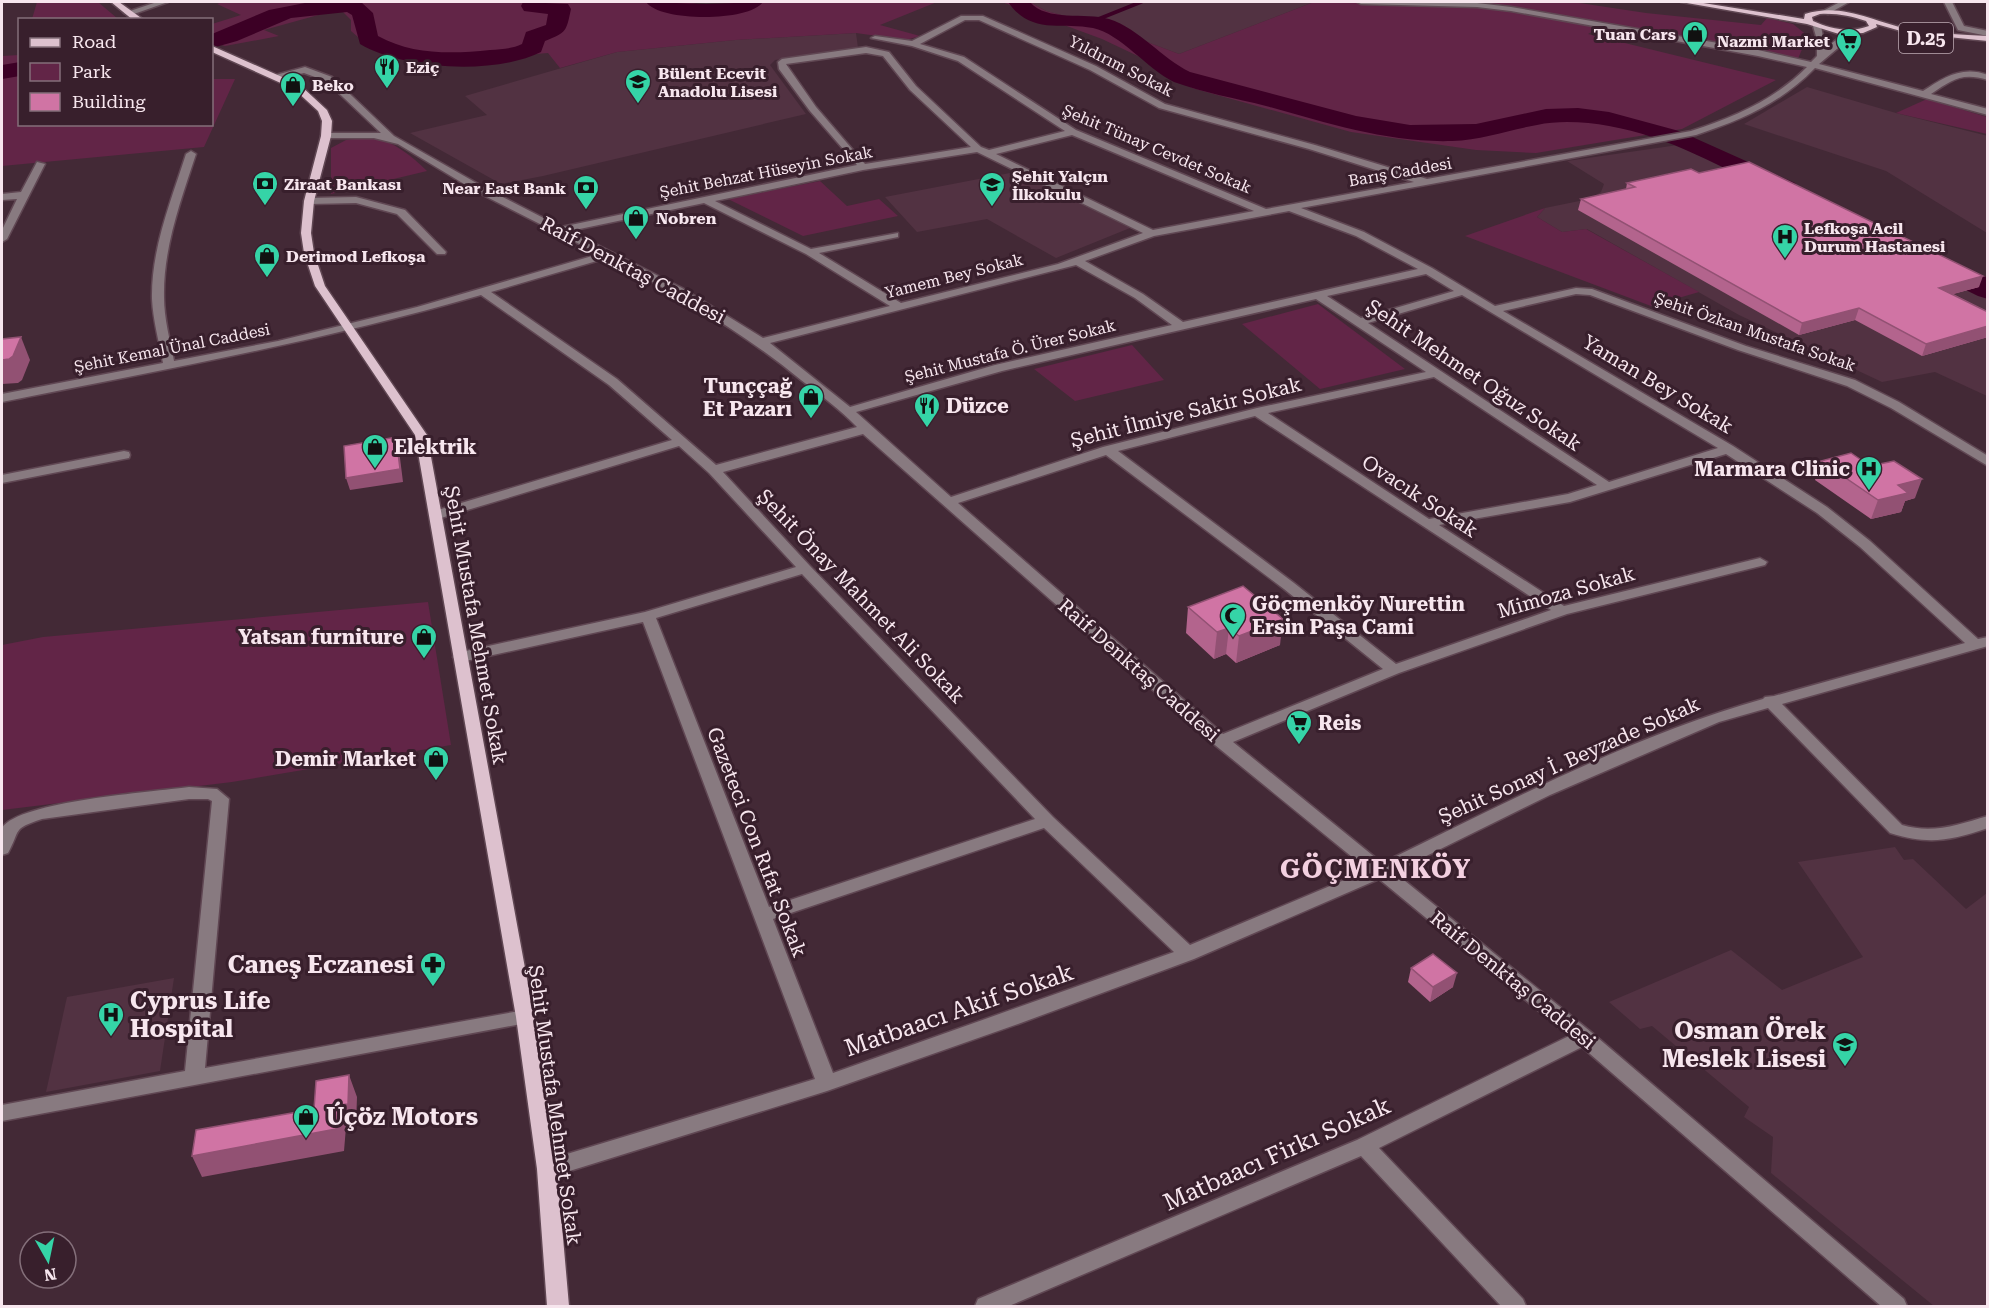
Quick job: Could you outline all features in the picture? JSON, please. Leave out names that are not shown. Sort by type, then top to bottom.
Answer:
[{"type":"main road","points":[[116,2],[137,18]]},
{"type":"main road","name":"D.25","points":[[1685,2],[1853,32],[1864,31],[1988,45]]},
{"type":"main road","name":"D.25","points":[[1718,2],[1772,9],[1823,12],[1866,19],[1918,32],[1988,39]]},
{"type":"main road","points":[[1813,24],[1808,16],[1823,12]]},
{"type":"main road","name":"D.25","points":[[1864,31],[1873,27],[1866,19]]},
{"type":"main road","name":"Şehit Mustafa Mehmet Sokak","points":[[213,49],[297,87],[322,110],[327,121],[326,136],[309,201],[306,233],[309,253],[320,286],[421,435],[525,1017],[547,1169],[558,1306]]},
{"type":"street","points":[[128,13],[164,2]]},
{"type":"street","points":[[1361,2],[1477,5],[1511,9],[1812,65],[1988,112]]},
{"type":"street","points":[[1823,12],[1845,2]]},
{"type":"street","points":[[1854,2],[1853,8],[1866,19]]},
{"type":"street","points":[[1947,2],[1962,29],[1988,34]]},
{"type":"street","name":"Yıldırım Sokak","points":[[913,44],[964,18],[980,18],[1093,68],[1162,106],[1312,147],[1426,182]]},
{"type":"street","points":[[1813,24],[1821,39],[1821,55]]},
{"type":"street","name":"Barış Caddesi","points":[[1152,233],[1693,133],[1739,117],[1770,102],[1790,87],[1821,55],[1853,32]]},
{"type":"street","name":"Şehit Tünay Cevdet Sokak","points":[[875,38],[913,44],[969,63],[1006,90],[1073,132],[1265,212]]},
{"type":"street","points":[[863,167],[813,109],[782,67],[782,62],[866,50],[886,54],[913,88],[982,151],[1152,233]]},
{"type":"street","points":[[276,76],[305,70],[329,80],[390,137]]},
{"type":"street","points":[[1925,94],[1956,74],[1975,73],[1988,78]]},
{"type":"street","name":"Şehit Behzat Hüseyin Sokak","points":[[561,230],[863,167],[982,151],[1073,132]]},
{"type":"street","name":"Raif Denktaş Caddesi","points":[[326,136],[390,137],[418,150],[483,191],[678,290],[761,342],[848,411],[865,429],[1221,741],[1584,1037],[1896,1306]]},
{"type":"street","points":[[169,367],[158,299],[162,252],[167,228],[191,154]]},
{"type":"street","points":[[2,239],[40,164]]},
{"type":"street","points":[[2,197],[24,195]]},
{"type":"street","points":[[704,199],[810,252],[898,306]]},
{"type":"street","points":[[309,201],[356,200],[401,212],[441,252]]},
{"type":"street","name":"Yaman Bey Sokak","points":[[1288,207],[1360,234],[1428,270],[1728,449],[1822,510],[1981,642]]},
{"type":"street","name":"Yamem Bey Sokak","points":[[761,342],[1036,273],[1152,233]]},
{"type":"street","points":[[810,252],[894,235]]},
{"type":"street","name":"Şehit Kemal Ünal Caddesi","points":[[2,398],[169,367],[348,327],[611,254]]},
{"type":"street","points":[[1075,260],[1139,297],[1181,326]]},
{"type":"street","name":"Şehit Mustafa Ö. Ürer Sokak","points":[[848,411],[999,368],[1428,270]]},
{"type":"street","name":"Şehit Önay Mahmet Ali Sokak","points":[[482,291],[613,382],[714,470],[805,569],[1047,821],[1188,954]]},
{"type":"street","points":[[1360,322],[1465,291]]},
{"type":"street","name":"Şehit Özkan Mustafa Sokak","points":[[1495,309],[1576,291],[1599,294],[1742,348],[1851,383],[1895,405],[1988,462]]},
{"type":"street","name":"Şehit Mehmet Oğuz Sokak","points":[[1318,295],[1608,488]]},
{"type":"street","name":"Şehit İlmiye Sakir Sokak","points":[[949,502],[1108,450],[1257,412],[1436,373]]},
{"type":"street","name":"Ovacık Sokak","points":[[1257,412],[1562,611]]},
{"type":"street","points":[[714,470],[865,429]]},
{"type":"street","points":[[435,515],[683,441]]},
{"type":"street","points":[[1426,523],[1570,498],[1728,449]]},
{"type":"street","points":[[1108,450],[1289,586],[1394,670]]},
{"type":"street","points":[[2,479],[124,455]]},
{"type":"street","name":"Mimoza Sokak","points":[[1221,741],[1394,670],[1562,611],[1760,562]]},
{"type":"street","points":[[461,657],[648,616],[805,569]]},
{"type":"street","name":"Gazeteci Con Rıfat Sokak","points":[[648,616],[827,1083]]},
{"type":"street","name":"Şehit Sonay İ. Beyzade Sokak","points":[[1379,872],[1544,791],[1713,718],[1981,642]]},
{"type":"street","points":[[1770,700],[1896,829],[1931,838],[1988,822]]},
{"type":"street","points":[[2,849],[5,831],[19,820],[40,813],[189,793],[211,793],[221,799],[194,1078]]},
{"type":"street","points":[[763,916],[1047,821]]},
{"type":"street","name":"Matbaacı Akif Sokak","points":[[547,1169],[827,1083],[1011,1019],[1188,954],[1379,872]]},
{"type":"street","points":[[2,1113],[525,1017]]},
{"type":"street","name":"Matbaacı Firkı Sokak","points":[[986,1306],[1364,1146],[1584,1037]]},
{"type":"street","points":[[1364,1146],[1515,1306]]},
{"type":"shaded area","points":[[1030,2],[1314,2],[1179,54],[1142,40],[1123,25],[1077,19],[1046,11]]},
{"type":"shaded area","name":"Bülent Ecevit Anadolu Lisesi","points":[[856,33],[858,48],[775,60],[770,65],[806,114],[543,176],[501,184],[410,133],[487,115],[465,96],[617,52],[735,40]]},
{"type":"shaded area","points":[[1807,87],[1896,113],[1988,136],[1987,233],[1886,171],[1744,124]]},
{"type":"shaded area","name":"Lefkoşa Acil Durum Hastanesi","points":[[1685,144],[1987,288],[1987,396],[1935,372],[1882,382],[1739,315],[1587,229],[1562,232],[1537,217],[1545,208],[1589,199],[1601,192],[1604,184],[1567,161]]},
{"type":"shaded area","name":"Şehit Yalçın İlkokulu","points":[[1015,172],[1130,228],[1056,258],[987,219],[917,232],[885,197]]},
{"type":"shaded area","name":"Osman Örek Meslek Lisesi","points":[[1895,847],[1904,860],[1913,859],[1966,909],[1987,893],[1987,1306],[1934,1306],[1771,1173],[1773,1137],[1744,1117],[1749,1107],[1652,1026],[1640,1029],[1609,1002],[1731,950],[1782,990],[1863,957],[1798,862]]},
{"type":"shaded area","name":"Cyprus Life Hospital","points":[[174,978],[160,1071],[46,1092],[67,997]]},
{"type":"green space","points":[[37,2],[98,2],[117,18],[32,18]]},
{"type":"green space","points":[[223,2],[685,2],[708,6],[741,2],[937,2],[880,25],[920,36],[906,40],[856,33],[735,40],[617,52],[560,68],[548,53],[435,62],[375,48],[366,44],[351,31],[351,20],[340,9],[264,30],[279,36],[225,46],[213,42],[213,24],[241,15],[217,4]]},
{"type":"green space","points":[[1002,2],[1030,2],[1046,11],[1077,19],[1123,25],[1142,40],[1179,54],[1314,2],[1573,2],[1646,13],[1761,25],[1767,18],[1793,24],[1808,36],[1796,63],[1601,27],[1588,34],[1776,80],[1682,129],[1536,153],[1476,150],[1351,132],[1192,88],[1140,57],[1102,39]]},
{"type":"green space","points":[[18,55],[18,126],[213,126],[213,79],[235,79],[204,147],[2,166],[2,56]]},
{"type":"green space","points":[[1927,99],[1987,117],[1987,134],[1896,113]]},
{"type":"green space","points":[[372,137],[402,150],[427,171],[331,194],[331,148],[346,140]]},
{"type":"green space","points":[[820,181],[847,206],[879,199],[898,216],[803,236],[728,199]]},
{"type":"green space","points":[[1545,208],[1537,217],[1562,232],[1586,229],[1699,292],[1651,306],[1465,236]]},
{"type":"green space","points":[[1318,304],[1405,369],[1320,389],[1242,324]]},
{"type":"green space","points":[[1132,345],[1164,380],[1075,401],[1034,369]]},
{"type":"green space","points":[[428,602],[451,745],[232,782],[2,810],[2,645],[43,637]]},
{"type":"building","name":"Lefkoşa Acil Durum Hastanesi","points":[[1749,162],[1983,276],[1939,288],[1988,312],[1988,326],[1926,344],[1859,308],[1802,323],[1581,199],[1635,187],[1627,183],[1691,169],[1699,173]]},
{"type":"building","points":[[21,337],[13,356],[2,360],[2,339]]},
{"type":"building","points":[[396,437],[400,469],[346,478],[344,446]]},
{"type":"building","points":[[1851,453],[1870,466],[1894,461],[1922,479],[1898,485],[1908,493],[1878,500],[1821,461]]},
{"type":"building","points":[[1243,586],[1283,619],[1239,636],[1229,628],[1217,632],[1188,607]]},
{"type":"building","points":[[1433,954],[1457,973],[1433,987],[1411,968]]},
{"type":"building","points":[[349,1075],[348,1104],[338,1105],[336,1129],[192,1156],[196,1130],[314,1109],[316,1081]]},
{"type":"waterway","points":[[213,41],[286,12],[314,7],[352,5],[362,13],[368,39],[390,50],[431,59],[500,56],[526,51],[533,47],[534,37],[556,29],[560,9],[532,6],[533,2]]},
{"type":"waterway","points":[[657,2],[671,7],[706,11],[752,2]]},
{"type":"waterway","points":[[1019,2],[1026,11],[1035,16],[1046,19],[1093,22],[1114,29],[1162,66],[1182,77],[1327,116],[1397,131],[1450,134],[1489,130],[1546,116],[1578,115],[1609,119],[1670,136],[1786,189]]},
{"type":"waterway","points":[[1091,22],[1141,2]]},
{"type":"waterway","points":[[2,72],[18,69]]},
{"type":"waterway","points":[[1929,261],[1988,290]]},
{"type":"place","name":"Tuan Cars","points":[[1695,57]]},
{"type":"place","name":"Nazmi Market","points":[[1849,64]]},
{"type":"place","name":"Eziç","points":[[387,90]]},
{"type":"place","name":"Bülent Ecevit Anadolu Lisesi","points":[[638,105]]},
{"type":"place","name":"Beko","points":[[293,108]]},
{"type":"place","name":"Ziraat Bankası","points":[[265,207]]},
{"type":"place","name":"Şehit Yalçın İlkokulu","points":[[992,208]]},
{"type":"place","name":"Near East Bank","points":[[586,211]]},
{"type":"place","name":"Nobren","points":[[636,241]]},
{"type":"place","name":"Lefkoşa Acil Durum Hastanesi","points":[[1785,260]]},
{"type":"place","name":"Derimod Lefkoşa","points":[[267,279]]},
{"type":"place","name":"Tunççağ Et Pazarı","points":[[811,420]]},
{"type":"place","name":"Düzce","points":[[927,429]]},
{"type":"place","name":"Elektrik","points":[[375,470]]},
{"type":"place","name":"Marmara Clinic","points":[[1869,492]]},
{"type":"place","name":"Göçmenköy Nurettin Ersin Paşa Cami","points":[[1233,639]]},
{"type":"place","name":"Yatsan furniture","points":[[424,660]]},
{"type":"place","name":"Reis","points":[[1299,746]]},
{"type":"place","name":"Demir Market","points":[[436,782]]},
{"type":"place","name":"Caneş Eczanesi","points":[[433,988]]},
{"type":"place","name":"Cyprus Life Hospital","points":[[111,1038]]},
{"type":"place","name":"Osman Örek Meslek Lisesi","points":[[1845,1068]]},
{"type":"place","name":"Úçöz Motors","points":[[306,1140]]},
{"type":"district","name":"GÖÇMENKÖY","points":[[1376,869]]}]
